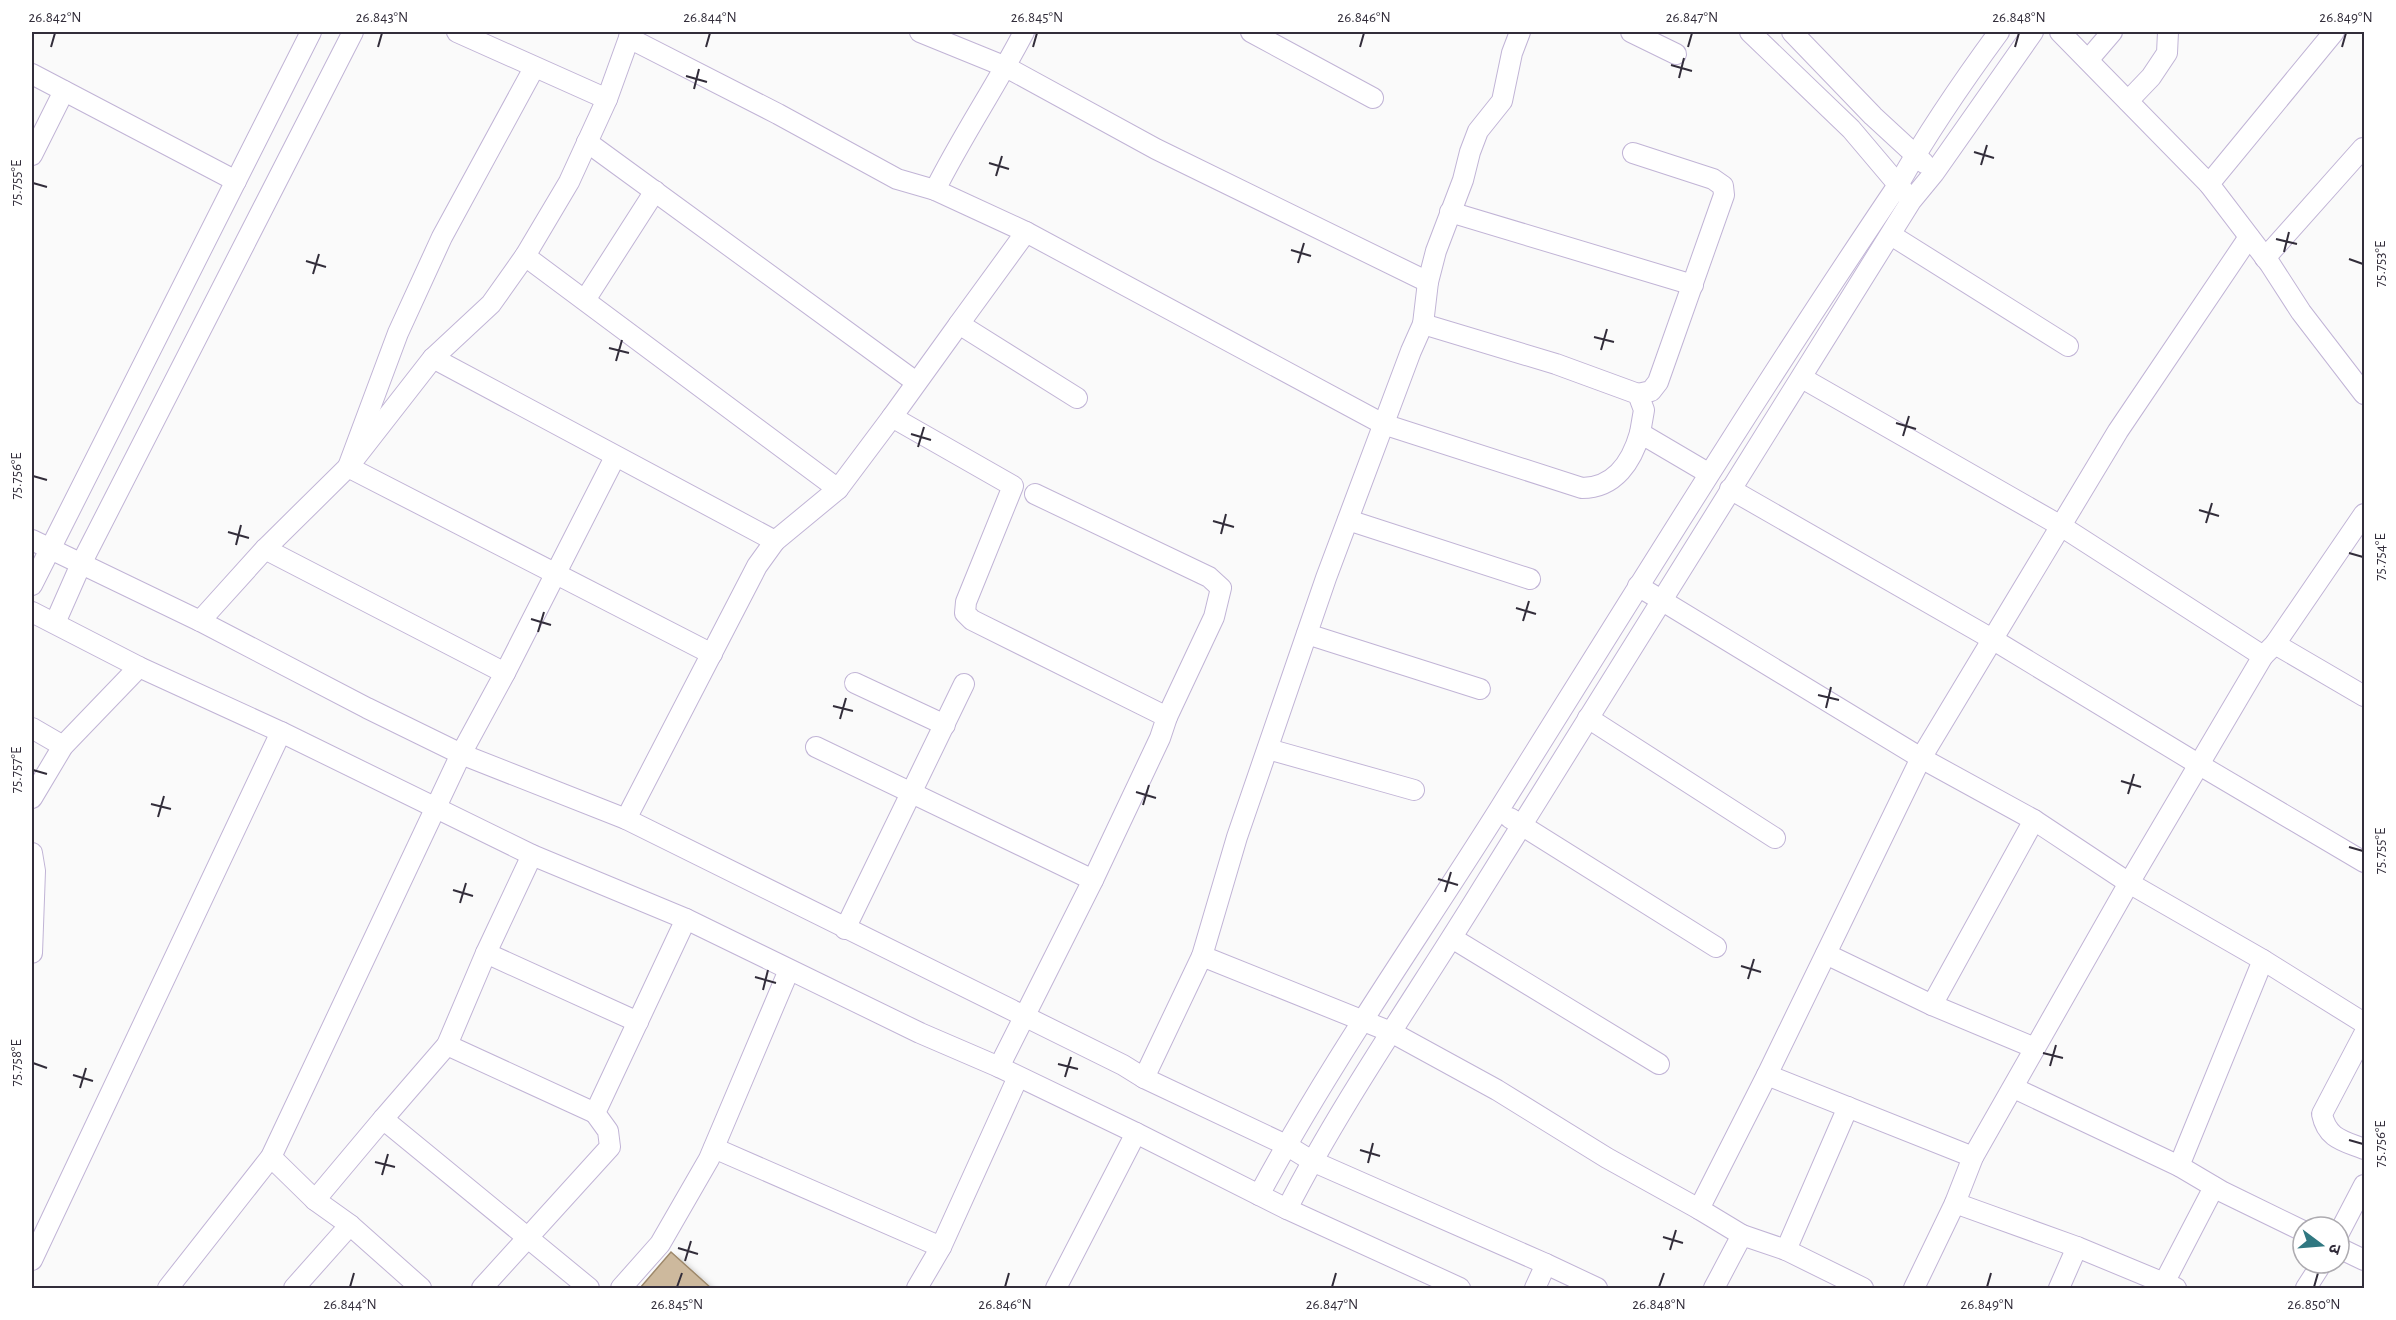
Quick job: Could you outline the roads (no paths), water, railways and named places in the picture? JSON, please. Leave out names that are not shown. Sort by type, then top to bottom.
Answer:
[{"type":"street","points":[[32,585],[40,544],[236,181],[311,32]]},
{"type":"street","points":[[55,623],[81,564],[353,32]]},
{"type":"street","points":[[457,32],[607,99]]},
{"type":"street","points":[[920,32],[1006,68],[1156,149],[1428,282]]},
{"type":"street","points":[[935,190],[952,154],[1006,68],[1024,32]]},
{"type":"street","points":[[1251,32],[1373,99]]},
{"type":"street","points":[[1144,1078],[1202,956],[1238,837],[1307,634],[1383,424],[1423,324],[1428,282],[1450,212],[1463,180],[1470,152],[1478,131],[1502,101],[1512,54],[1520,32]]},
{"type":"street","points":[[1631,32],[1676,54]]},
{"type":"street","points":[[1750,32],[1851,129],[1911,201]]},
{"type":"street","points":[[1792,32],[1873,116],[1934,173]]},
{"type":"street","points":[[1259,1195],[1286,1145],[1362,1020],[1498,811],[1708,473],[1898,185],[1916,154],[1999,32]]},
{"type":"street","points":[[1287,1209],[1312,1161],[1391,1032],[1664,601],[1730,489],[1802,378],[1911,201],[1934,173],[2033,32]]},
{"type":"street","points":[[2060,32],[2210,184],[2265,258],[2301,312],[2364,394]]},
{"type":"street","points":[[2088,60],[2112,32]]},
{"type":"street","points":[[2128,101],[2151,76],[2167,52],[2168,32]]},
{"type":"street","points":[[2210,184],[2334,32]]},
{"type":"street","points":[[200,621],[265,549],[348,467],[432,358],[491,304],[525,256],[569,182],[607,99],[630,35],[897,179],[935,190],[1026,232],[1383,424],[1582,488],[1596,488],[1617,476],[1634,453],[1644,410],[1638,394]]},
{"type":"street","points":[[348,467],[398,333],[442,237],[534,68]]},
{"type":"street","points":[[32,74],[236,181]]},
{"type":"street","points":[[32,155],[64,91]]},
{"type":"street","points":[[587,142],[916,382]]},
{"type":"street","points":[[2265,258],[2364,148]]},
{"type":"street","points":[[1423,324],[1556,364],[1638,394],[1651,391],[1658,382],[1724,195],[1723,186],[1713,179],[1633,153]]},
{"type":"street","points":[[585,300],[655,191]]},
{"type":"street","points":[[1450,212],[1693,285]]},
{"type":"street","points":[[626,819],[758,566],[776,541],[838,489],[1026,232]]},
{"type":"street","points":[[1891,235],[2068,346]]},
{"type":"street","points":[[1699,1209],[1767,1075],[1921,758],[2118,431],[2249,237]]},
{"type":"street","points":[[525,256],[838,489]]},
{"type":"street","points":[[959,324],[1077,398]]},
{"type":"street","points":[[432,358],[776,541]]},
{"type":"street","points":[[1802,378],[2061,526],[2269,650],[2364,696]]},
{"type":"street","points":[[892,417],[1013,486],[966,602],[965,613],[972,620],[1167,717]]},
{"type":"street","points":[[1640,433],[1708,473]]},
{"type":"street","points":[[168,1288],[271,1157],[460,754],[505,673],[615,456]]},
{"type":"street","points":[[348,467],[712,654]]},
{"type":"street","points":[[1730,489],[1992,639],[2364,862]]},
{"type":"street","points":[[999,1067],[1093,880],[1160,738],[1167,717],[1214,617],[1221,588],[1209,577],[1035,494]]},
{"type":"street","points":[[1914,1288],[1955,1203],[1973,1157],[2198,764],[2269,650],[2364,514]]},
{"type":"street","points":[[1348,520],[1530,579]]},
{"type":"street","points":[[40,544],[200,621],[460,754],[626,819],[1123,1065],[1144,1078],[1286,1145],[1312,1161],[1597,1288]]},
{"type":"street","points":[[265,549],[505,673]]},
{"type":"street","points":[[1638,586],[1921,758],[2034,820],[2129,883],[2263,960],[2364,1023]]},
{"type":"street","points":[[32,612],[139,667],[281,732],[532,855],[686,919],[920,1033],[999,1067],[1136,1133],[1287,1209],[1460,1288]]},
{"type":"street","points":[[1307,634],[1480,689]]},
{"type":"street","points":[[32,798],[63,746],[139,667]]},
{"type":"street","points":[[855,683],[945,725]]},
{"type":"street","points":[[845,929],[964,684]]},
{"type":"street","points":[[1588,718],[1775,838]]},
{"type":"street","points":[[32,728],[63,746]]},
{"type":"street","points":[[32,1260],[281,732]]},
{"type":"street","points":[[816,747],[1093,880]]},
{"type":"street","points":[[1268,749],[1414,790]]},
{"type":"street","points":[[1498,811],[1716,947]]},
{"type":"street","points":[[1932,1005],[2034,820]]},
{"type":"street","points":[[315,1200],[447,1045],[486,953],[532,855]]},
{"type":"street","points":[[32,953],[33,865]]},
{"type":"street","points":[[595,1113],[686,919]]},
{"type":"street","points":[[1452,938],[1659,1064]]},
{"type":"street","points":[[486,953],[638,1022]]},
{"type":"street","points":[[1826,954],[1932,1005],[2035,1048]]},
{"type":"street","points":[[1202,956],[1391,1032],[1497,1090],[1606,1158],[1742,1235],[1786,1250],[1863,1288]]},
{"type":"street","points":[[2180,1166],[2263,960]]},
{"type":"street","points":[[621,1288],[660,1244],[714,1148],[789,970]]},
{"type":"street","points":[[2364,1034],[2322,1114],[2325,1127],[2334,1137],[2364,1149]]},
{"type":"street","points":[[447,1045],[595,1113],[608,1131],[610,1147],[482,1288]]},
{"type":"street","points":[[1767,1075],[1973,1157]]},
{"type":"street","points":[[918,1288],[941,1247],[1018,1077]]},
{"type":"street","points":[[2014,1088],[2180,1166],[2214,1187],[2291,1225]]},
{"type":"street","points":[[1786,1250],[1848,1107]]},
{"type":"street","points":[[383,1119],[589,1288]]},
{"type":"street","points":[[1056,1288],[1136,1133]]},
{"type":"street","points":[[714,1148],[941,1247]]},
{"type":"street","points":[[271,1157],[315,1200],[350,1225],[421,1288]]},
{"type":"street","points":[[2348,1215],[2364,1185]]},
{"type":"street","points":[[1955,1203],[2077,1247],[2170,1286],[2214,1187]]},
{"type":"street","points":[[294,1288],[350,1225]]},
{"type":"street","points":[[1714,1288],[1742,1235]]},
{"type":"street","points":[[2059,1288],[2077,1247]]},
{"type":"street","points":[[1534,1288],[1546,1264]]},
{"type":"street","points":[[2306,1288],[2314,1275]]}]
